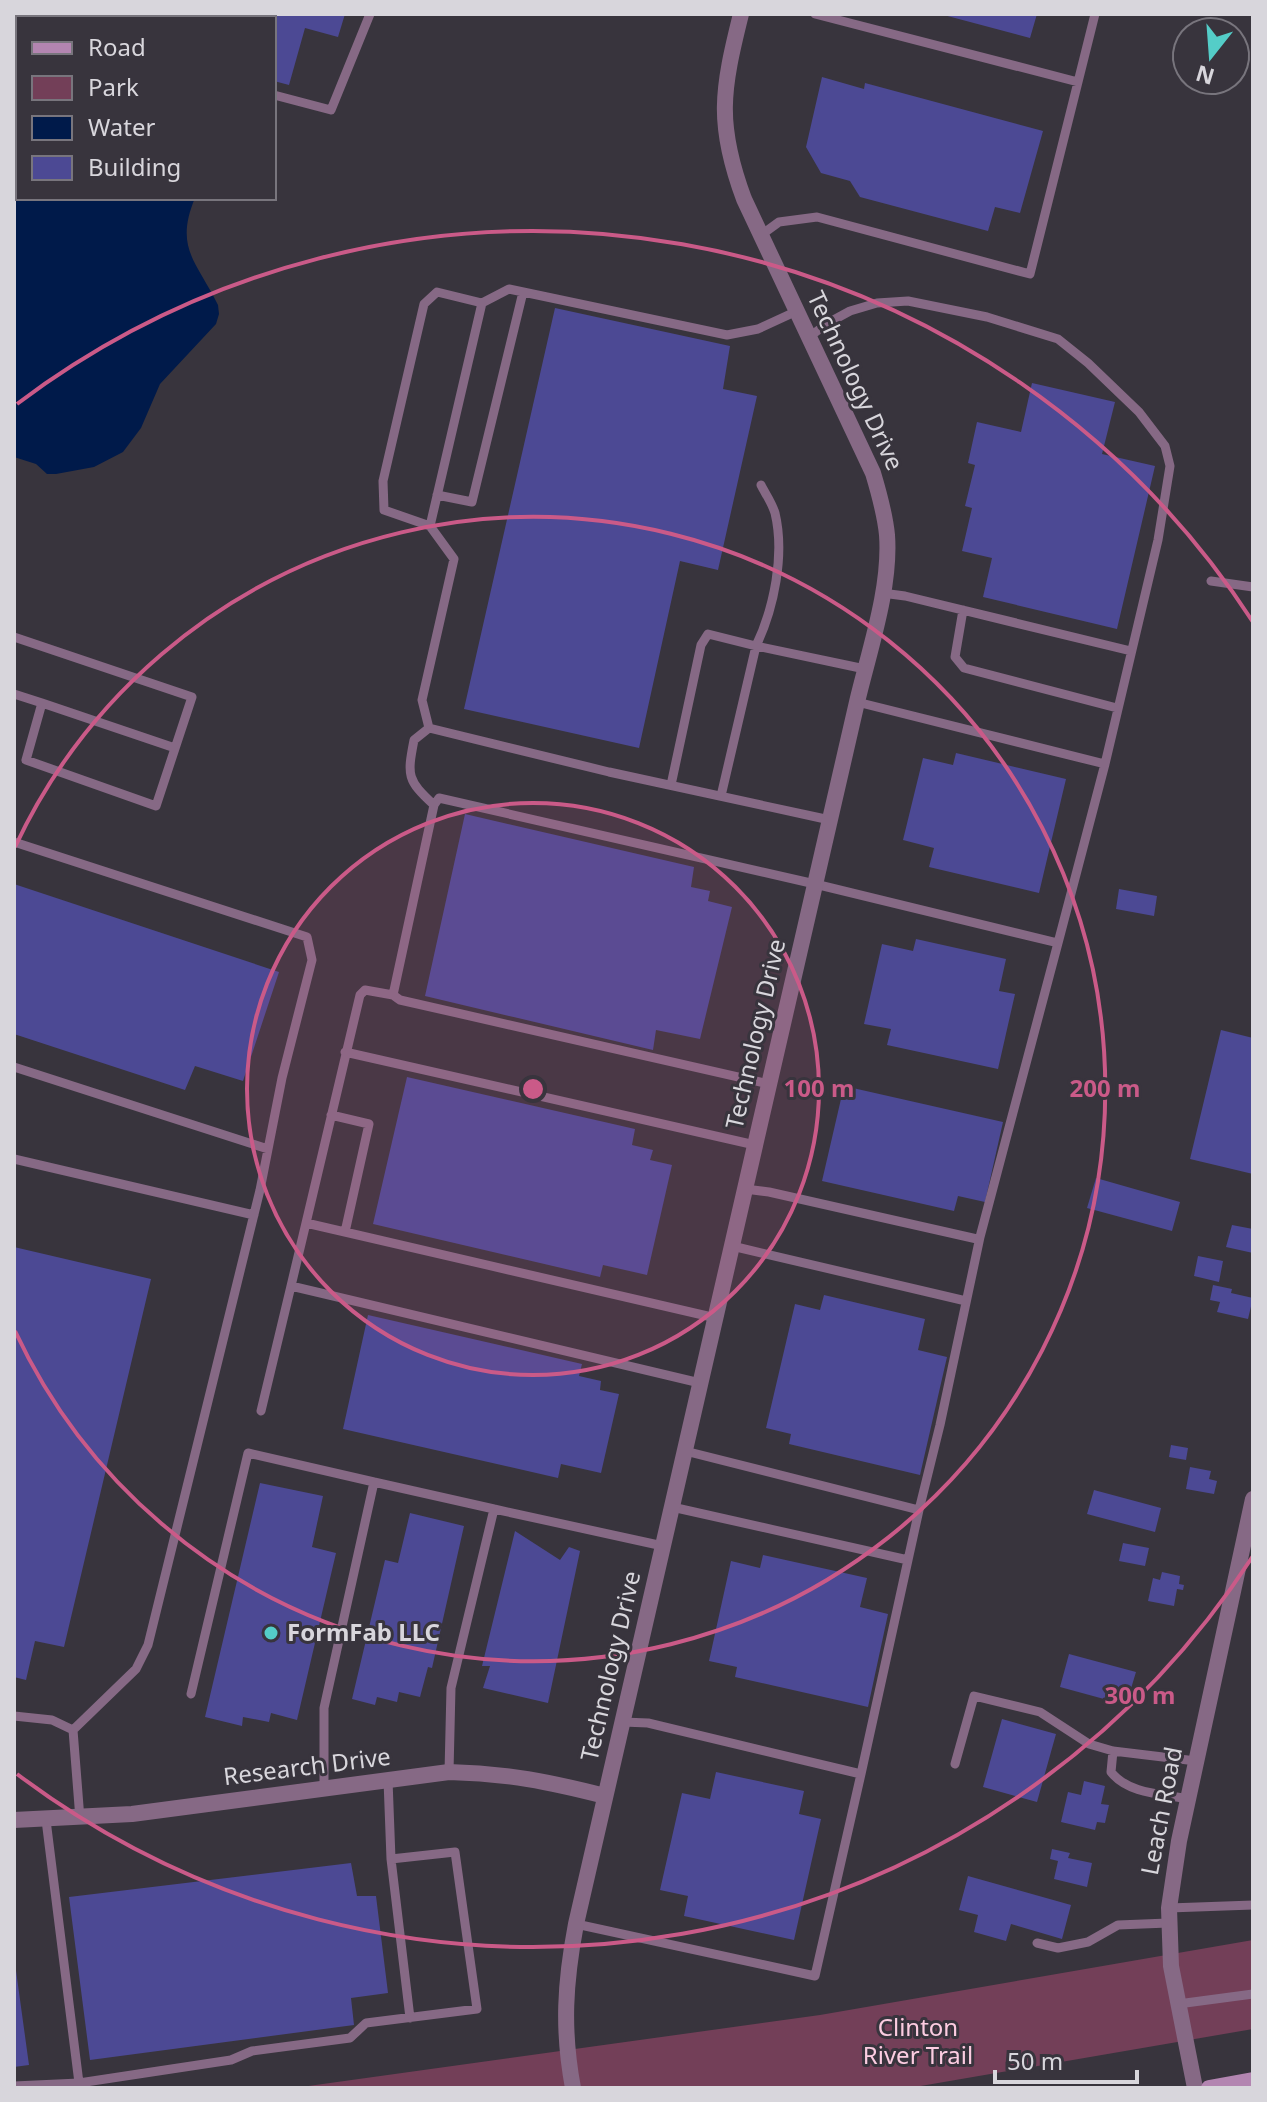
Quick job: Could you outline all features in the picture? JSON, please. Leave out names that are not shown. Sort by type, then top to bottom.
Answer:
[{"type":"main road","points":[[1209,2088],[1253,2080]]},
{"type":"street","name":"Technology Drive","points":[[573,2088],[568,2058],[565,1994],[576,1924],[887,564],[887,536],[881,498],[866,459],[733,169],[725,129],[726,85],[741,14]]},
{"type":"street","name":"Leach Road","points":[[1195,2088],[1171,1966],[1169,1915],[1174,1864],[1253,1499]]},
{"type":"street","name":"Research Drive","points":[[14,1820],[80,1819],[449,1772],[530,1778],[605,1796]]},
{"type":"lane","points":[[276,96],[331,110],[370,14]]},
{"type":"lane","points":[[815,14],[1078,82]]},
{"type":"lane","points":[[761,235],[779,222],[817,217],[1030,274],[1095,14]]},
{"type":"lane","points":[[429,728],[422,700],[454,559],[430,526],[384,510],[383,481],[424,304],[437,292],[482,303],[509,289],[727,335],[758,329],[797,311]]},
{"type":"lane","points":[[437,495],[472,502],[523,292]]},
{"type":"lane","points":[[576,1924],[815,1976],[980,1237],[1105,764],[1152,567],[1170,466],[1165,446],[1129,402],[1058,339],[987,317],[908,301],[877,303],[850,311],[809,337]]},
{"type":"lane","points":[[430,526],[482,303]]},
{"type":"lane","points":[[721,796],[756,646],[766,625],[779,560],[775,511],[761,485]]},
{"type":"lane","points":[[1211,581],[1253,587]]},
{"type":"lane","points":[[882,593],[1131,651]]},
{"type":"lane","points":[[963,610],[955,657],[964,668],[1117,708]]},
{"type":"lane","points":[[671,785],[701,645],[708,634],[865,669]]},
{"type":"lane","points":[[14,637],[192,697],[156,806],[26,760],[42,703]]},
{"type":"lane","points":[[14,694],[175,748]]},
{"type":"lane","points":[[857,702],[1105,764]]},
{"type":"lane","points":[[429,728],[830,820]]},
{"type":"lane","points":[[429,728],[414,740],[408,769],[412,784],[434,805]]},
{"type":"lane","points":[[393,995],[434,805],[439,798],[1058,943]]},
{"type":"lane","points":[[14,842],[307,937],[312,960],[282,1078],[254,1215],[148,1645],[136,1669],[73,1730]]},
{"type":"lane","points":[[261,1411],[345,1052],[360,995],[365,990],[769,1084]]},
{"type":"lane","points":[[345,1052],[755,1145]]},
{"type":"lane","points":[[14,1067],[268,1149]]},
{"type":"lane","points":[[331,1115],[369,1124],[345,1232]]},
{"type":"lane","points":[[14,1159],[254,1215]]},
{"type":"lane","points":[[745,1189],[977,1239],[980,1237]]},
{"type":"lane","points":[[306,1223],[716,1318]]},
{"type":"lane","points":[[732,1246],[966,1301]]},
{"type":"lane","points":[[291,1286],[700,1383]]},
{"type":"lane","points":[[685,1451],[919,1510]]},
{"type":"lane","points":[[191,1694],[248,1453],[663,1546]]},
{"type":"lane","points":[[324,1788],[324,1708],[374,1482]]},
{"type":"lane","points":[[672,1507],[908,1560]]},
{"type":"lane","points":[[449,1772],[451,1688],[494,1509]]},
{"type":"lane","points":[[955,1764],[974,1696],[1040,1712],[1089,1744],[1113,1751],[1196,1761]]},
{"type":"lane","points":[[14,1716],[52,1720],[73,1730]]},
{"type":"lane","points":[[623,1722],[648,1723],[861,1774]]},
{"type":"lane","points":[[73,1730],[80,1819]]},
{"type":"lane","points":[[1113,1751],[1111,1772],[1118,1781],[1138,1789],[1188,1799]]},
{"type":"lane","points":[[388,1780],[391,1859],[410,2018]]},
{"type":"lane","points":[[46,1820],[79,2083]]},
{"type":"lane","points":[[14,2086],[79,2083],[231,2060],[252,2051],[350,2038],[366,2023],[477,2009],[455,1852],[391,1859]]},
{"type":"lane","points":[[1037,1943],[1058,1948],[1088,1942],[1118,1925],[1169,1915],[1253,1905]]},
{"type":"lane","points":[[1178,2004],[1253,1994]]},
{"type":"green space","name":"Clinton River Trail","points":[[1253,1940],[1253,2029],[909,2088],[294,2088],[820,2015]]},
{"type":"water","points":[[16,56],[16,200],[194,200],[189,215],[188,242],[196,265],[218,305],[219,314],[216,324],[160,384],[141,428],[123,452],[94,467],[56,474],[47,474],[36,464],[14,457]]},
{"type":"building","points":[[345,14],[338,37],[305,28],[289,85],[276,82],[276,16],[80,16]]},
{"type":"building","points":[[940,14],[1037,14],[1030,38]]},
{"type":"building","points":[[822,77],[864,89],[865,83],[1043,131],[1020,213],[995,207],[988,231],[860,197],[850,181],[821,173],[806,147]]},
{"type":"building","points":[[555,308],[730,346],[723,389],[757,396],[718,570],[680,561],[639,748],[464,709]]},
{"type":"building","points":[[1032,383],[1115,402],[1102,454],[1155,466],[1117,629],[983,597],[992,558],[962,551],[972,508],[965,506],[975,465],[968,463],[977,422],[1021,432]]},
{"type":"building","points":[[956,753],[1066,779],[1039,893],[929,867],[934,848],[903,840],[923,758],[953,765]]},
{"type":"building","points":[[465,814],[694,867],[691,887],[710,891],[708,901],[732,907],[700,1039],[656,1030],[653,1050],[425,996]]},
{"type":"building","points":[[14,884],[279,972],[243,1081],[195,1066],[185,1090],[14,1034]]},
{"type":"building","points":[[1119,889],[1157,896],[1154,916],[1116,909]]},
{"type":"building","points":[[916,939],[1006,959],[999,991],[1015,994],[998,1069],[887,1045],[891,1029],[864,1024],[882,944],[913,951]]},
{"type":"building","points":[[1221,1030],[1253,1038],[1253,1174],[1190,1159]]},
{"type":"building","points":[[407,1077],[635,1129],[632,1145],[653,1150],[650,1160],[672,1165],[647,1275],[603,1265],[600,1277],[373,1224]]},
{"type":"building","points":[[844,1086],[1003,1122],[985,1202],[958,1196],[954,1211],[822,1181]]},
{"type":"building","points":[[1096,1178],[1180,1202],[1172,1231],[1087,1208]]},
{"type":"building","points":[[1232,1225],[1253,1229],[1253,1253],[1226,1247]]},
{"type":"building","points":[[14,1247],[151,1279],[64,1647],[35,1641],[26,1680],[14,1677]]},
{"type":"building","points":[[1198,1256],[1223,1261],[1219,1282],[1194,1276]]},
{"type":"building","points":[[1213,1285],[1253,1298],[1248,1319],[1217,1312],[1220,1302],[1210,1300]]},
{"type":"building","points":[[824,1295],[925,1319],[918,1350],[947,1357],[920,1475],[789,1444],[791,1434],[766,1428],[795,1304],[820,1310]]},
{"type":"building","points":[[368,1315],[582,1364],[579,1376],[601,1381],[600,1390],[619,1394],[601,1473],[561,1464],[558,1478],[343,1429]]},
{"type":"building","points":[[1171,1445],[1188,1448],[1186,1460],[1169,1457]]},
{"type":"building","points":[[1190,1467],[1211,1471],[1209,1479],[1217,1481],[1214,1494],[1186,1489]]},
{"type":"building","name":"FormFab LLC","points":[[260,1483],[323,1496],[312,1547],[336,1553],[297,1720],[271,1713],[269,1722],[243,1717],[242,1726],[205,1717]]},
{"type":"building","points":[[1094,1490],[1161,1508],[1155,1532],[1087,1514]]},
{"type":"building","points":[[410,1513],[464,1526],[432,1668],[428,1667],[420,1697],[399,1692],[397,1702],[377,1697],[375,1705],[352,1699],[385,1560],[398,1563]]},
{"type":"building","points":[[515,1531],[560,1560],[569,1547],[580,1551],[548,1703],[483,1688],[490,1666],[482,1666]]},
{"type":"building","points":[[1123,1543],[1149,1548],[1145,1566],[1119,1561]]},
{"type":"building","points":[[763,1555],[867,1578],[860,1607],[888,1614],[868,1707],[735,1677],[737,1667],[709,1661],[731,1561],[760,1568]]},
{"type":"building","points":[[1162,1572],[1180,1576],[1179,1584],[1184,1585],[1183,1590],[1177,1589],[1174,1606],[1148,1601],[1153,1578],[1160,1580]]},
{"type":"building","points":[[1069,1654],[1136,1672],[1126,1705],[1060,1687]]},
{"type":"building","points":[[1002,1719],[1056,1734],[1037,1802],[983,1787]]},
{"type":"building","points":[[716,1772],[804,1791],[799,1814],[821,1819],[794,1940],[684,1916],[688,1896],[660,1890],[682,1793],[710,1799]]},
{"type":"building","points":[[1084,1781],[1105,1786],[1101,1804],[1109,1805],[1105,1823],[1097,1822],[1095,1830],[1061,1822],[1068,1792],[1081,1795]]},
{"type":"building","points":[[1052,1849],[1070,1853],[1068,1858],[1092,1863],[1087,1887],[1054,1879],[1058,1861],[1050,1859]]},
{"type":"building","points":[[351,1863],[357,1896],[376,1896],[388,1993],[351,1998],[354,2025],[90,2060],[69,1897]]},
{"type":"building","points":[[968,1876],[1071,1905],[1062,1939],[1011,1924],[1006,1941],[974,1932],[978,1915],[959,1910]]},
{"type":"building","points":[[14,1956],[29,2065],[14,2067]]},
{"type":"place","name":"FormFab LLC","points":[[271,1633]]}]
